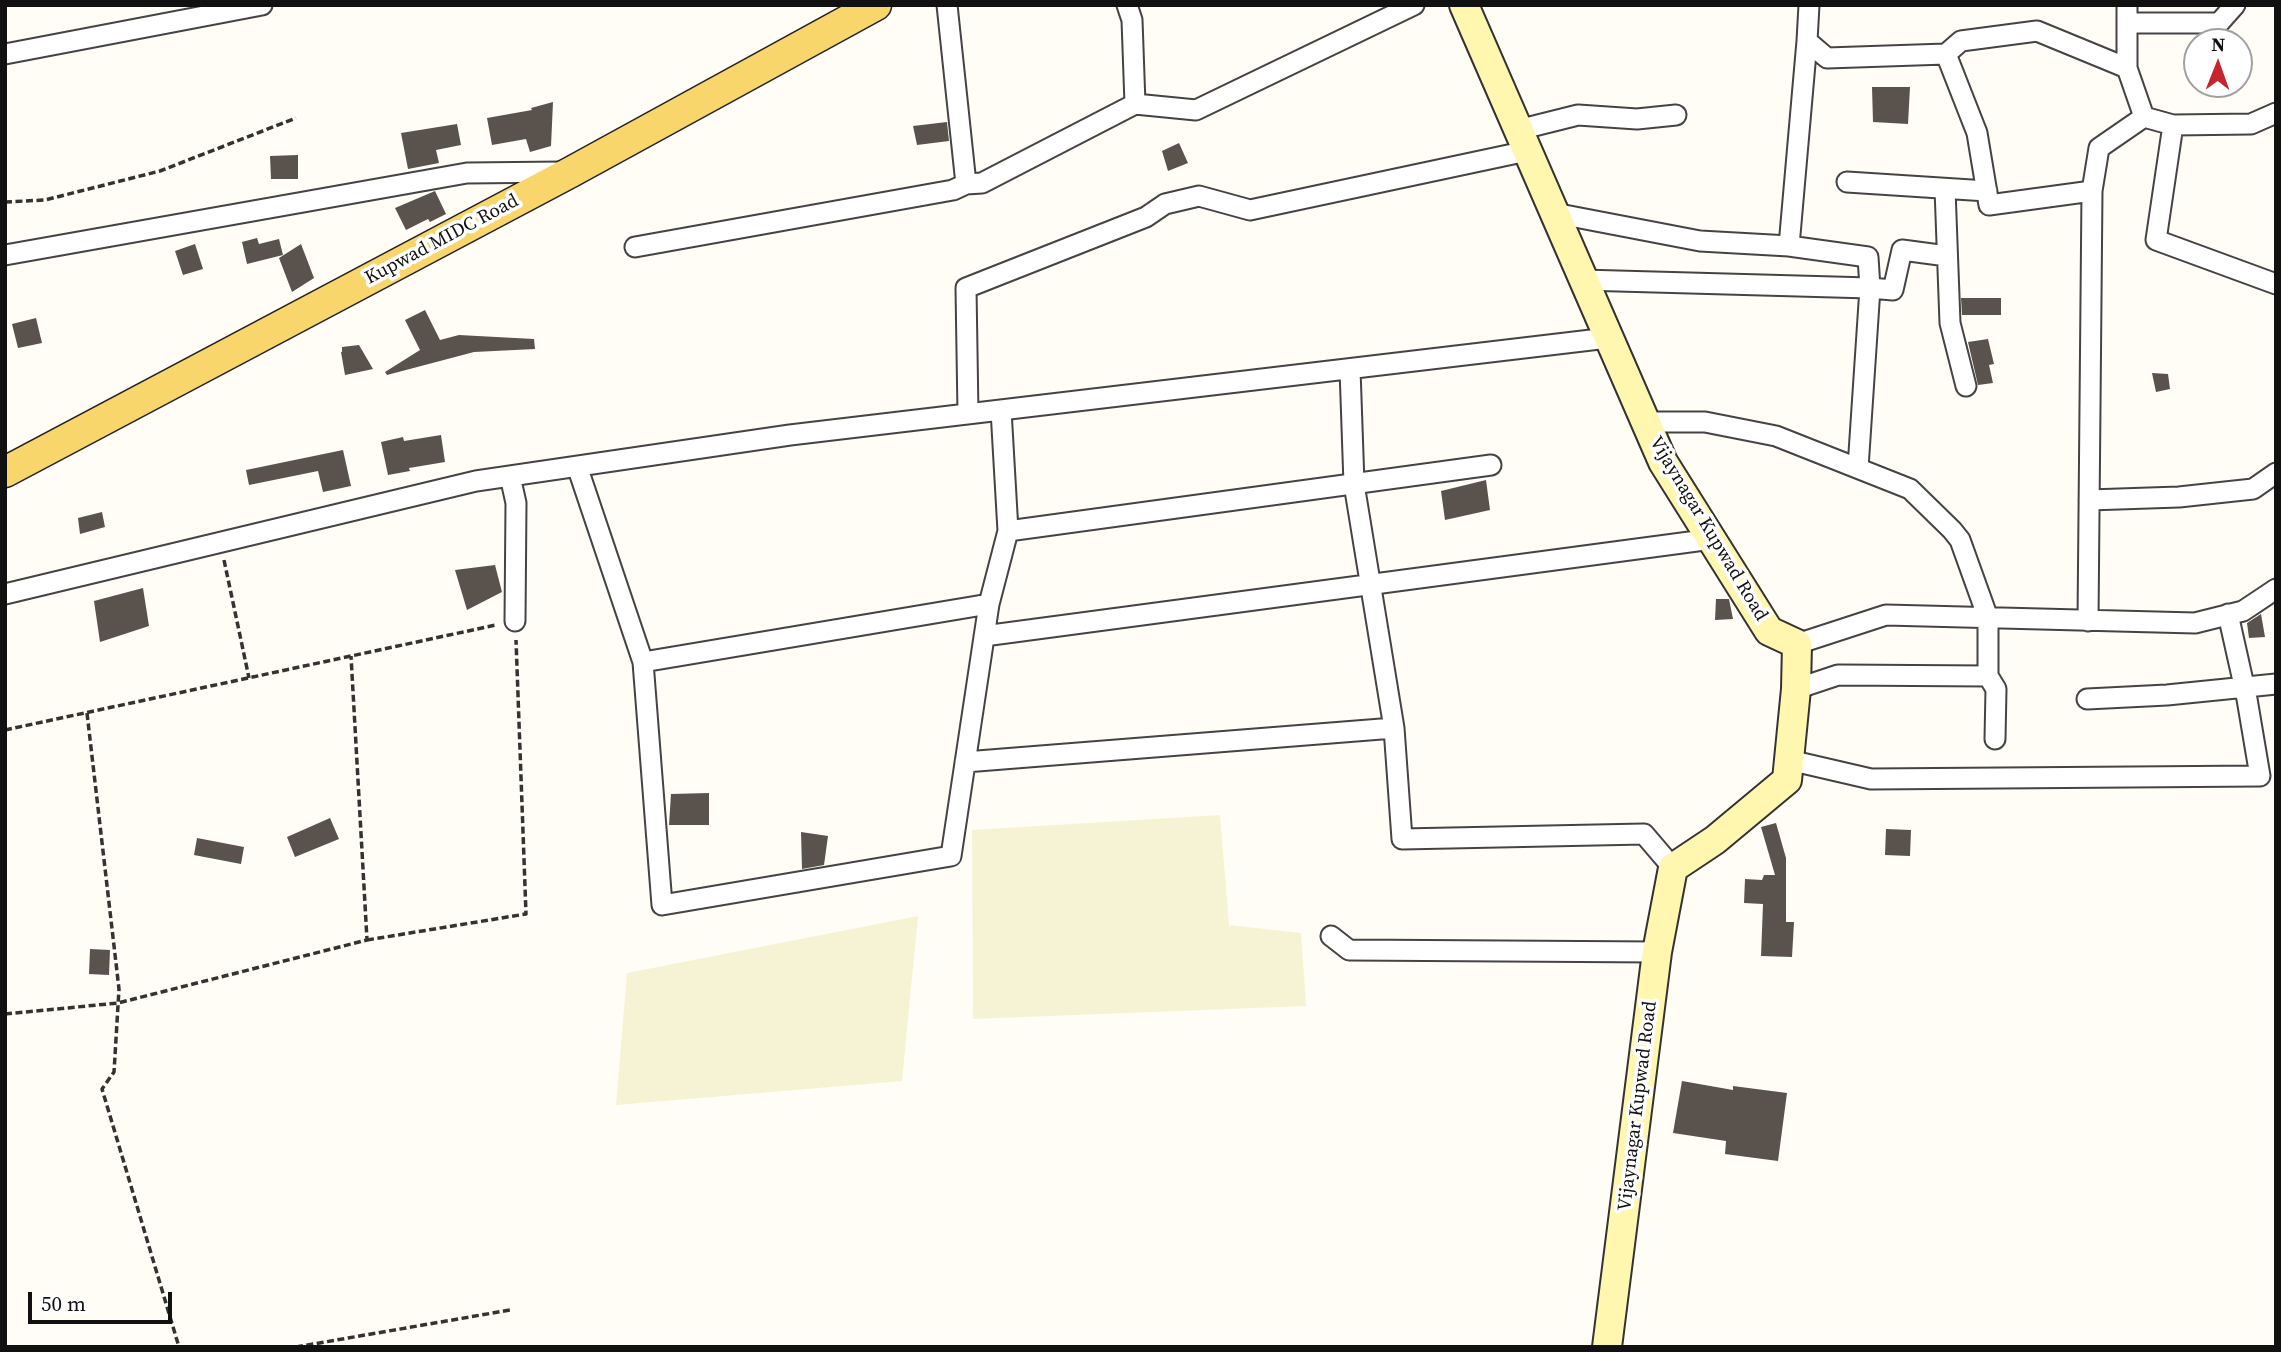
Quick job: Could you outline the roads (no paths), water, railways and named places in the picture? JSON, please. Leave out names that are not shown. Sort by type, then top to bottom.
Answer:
[{"type":"main road","name":"Kupwad MIDC Road","points":[[5,472],[571,172],[876,5]]},
{"type":"street","points":[[5,54],[262,5]]},
{"type":"street","points":[[947,5],[966,184]]},
{"type":"street","points":[[1127,5],[1132,20],[1135,104]]},
{"type":"street","points":[[635,247],[982,183],[1135,104],[1195,110],[1414,5]]},
{"type":"street","name":"Vijaynagar Kupwad Road","points":[[1464,5],[1663,462],[1769,631],[1797,644]]},
{"type":"street","points":[[1789,246],[1809,5]]},
{"type":"street","points":[[2144,117],[2127,68],[2127,14],[2219,23],[2235,5]]},
{"type":"street","points":[[1808,41],[1827,58],[1946,54],[1961,41],[2037,31],[2127,68]]},
{"type":"street","points":[[1946,54],[1978,133],[1989,205],[2092,191]]},
{"type":"street","points":[[2088,621],[2092,191],[2099,148],[2144,117],[2173,125],[2251,124],[2276,113]]},
{"type":"street","points":[[968,414],[966,288],[1146,217],[1165,204],[1199,196],[1250,210],[1522,140],[1578,115],[1637,119],[1676,115]]},
{"type":"street","points":[[2173,125],[2156,240],[2276,284]]},
{"type":"street","points":[[5,255],[467,173],[571,172]]},
{"type":"street","points":[[1847,183],[1987,191]]},
{"type":"street","points":[[1945,189],[1950,323],[1966,386]]},
{"type":"street","points":[[1554,213],[1700,242],[1789,246],[1868,257],[1870,288],[1858,468]]},
{"type":"street","points":[[1582,280],[1893,290],[1902,250],[1947,256]]},
{"type":"street","points":[[5,594],[476,481],[790,435],[1608,338]]},
{"type":"street","points":[[1350,369],[1354,484],[1394,728],[1402,839],[1644,834],[1673,868],[1715,840],[1787,780],[1797,689],[1797,644],[1886,615],[2195,623],[2243,611],[2276,589]]},
{"type":"street","points":[[577,466],[643,662],[662,905],[951,856],[989,604],[1008,531],[1001,410]]},
{"type":"street","points":[[1645,422],[1705,422],[1776,436],[1910,489],[1960,540],[1988,618],[1988,676],[1996,689],[1995,739]]},
{"type":"street","points":[[1008,531],[1491,465]]},
{"type":"street","points":[[2089,500],[2179,497],[2253,489],[2276,472]]},
{"type":"street","points":[[510,476],[516,503],[515,621]]},
{"type":"street","points":[[984,636],[1712,539]]},
{"type":"street","points":[[643,662],[989,604]]},
{"type":"street","points":[[1789,760],[1871,779],[2260,776],[2228,614]]},
{"type":"street","points":[[1797,689],[1838,676],[1988,676]]},
{"type":"street","points":[[2087,699],[2167,695],[2276,684]]},
{"type":"street","points":[[965,762],[1394,728]]},
{"type":"street","name":"Vijaynagar Kupwad Road","points":[[1607,1347],[1657,952],[1673,868]]},
{"type":"street","points":[[1331,936],[1349,950],[1657,952]]}]
